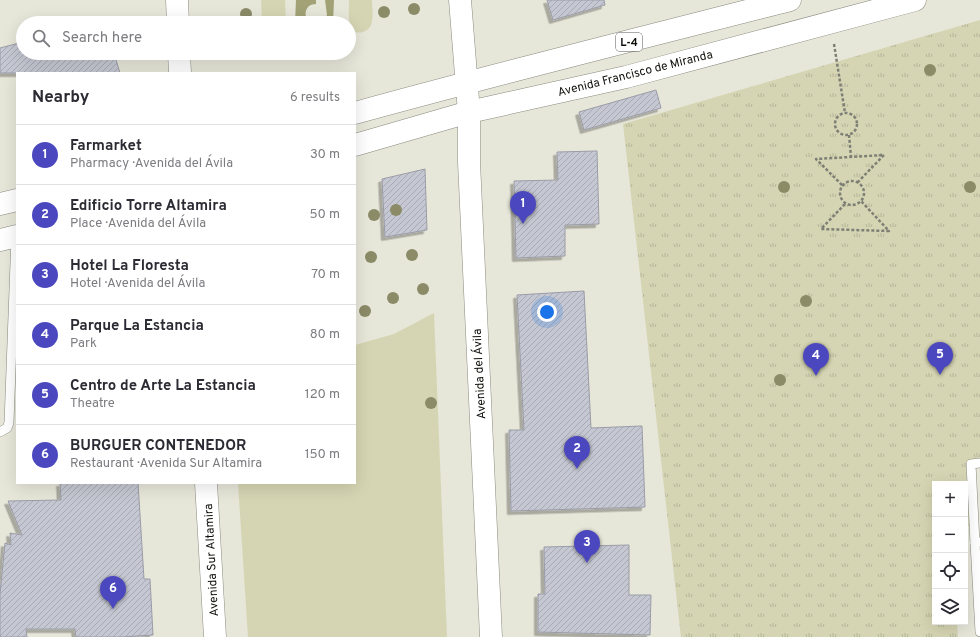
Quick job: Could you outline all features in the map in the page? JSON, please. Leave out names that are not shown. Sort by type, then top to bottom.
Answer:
[{"type":"main road","points":[[177,0],[178,16]]},
{"type":"main road","name":"Avenida del Ávila","points":[[460,0],[469,112],[469,162],[491,637]]},
{"type":"main road","name":"L-4","points":[[356,112],[466,82],[790,0]]},
{"type":"main road","name":"Avenida Francisco de Miranda","points":[[356,145],[469,112],[626,77],[915,0]]},
{"type":"main road","points":[[179,60],[180,72]]},
{"type":"main road","name":"Avenida Sur Altamira","points":[[206,484],[215,637]]},
{"type":"lane","points":[[0,432],[7,428],[9,423],[11,238]]},
{"type":"lane","points":[[980,463],[971,464],[978,543],[980,632]]},
{"type":"path","points":[[831,22],[845,113]]},
{"type":"path","points":[[845,113],[852,115],[857,121],[855,131],[849,135],[842,135],[836,130],[835,126],[836,119],[841,114],[845,113]]},
{"type":"path","points":[[849,135],[851,157]]},
{"type":"path","points":[[842,185],[816,159],[884,155],[857,182]]},
{"type":"path","points":[[842,185],[850,181],[857,182],[864,191],[861,202]]},
{"type":"path","points":[[842,185],[840,198],[845,204],[853,205],[861,202]]},
{"type":"path","points":[[845,204],[821,229],[889,231],[861,202]]},
{"type":"green space","points":[[261,0],[285,0],[286,16],[262,16]]},
{"type":"green space","points":[[349,0],[372,0],[373,16],[369,28],[363,32],[356,32],[356,16],[349,16]]},
{"type":"green space","points":[[980,20],[980,463],[971,464],[974,526],[968,526],[968,481],[932,481],[932,625],[957,625],[958,637],[681,637],[623,124]]},
{"type":"green space","points":[[434,313],[447,637],[248,637],[238,484],[356,484],[356,345],[394,334]]},
{"type":"shaded area","points":[[296,0],[316,0],[316,4],[312,4],[307,8],[306,16],[295,16]]},
{"type":"shaded area","points":[[325,0],[334,0],[333,16],[327,15]]},
{"type":"building","points":[[547,0],[604,0],[605,5],[553,20]]},
{"type":"building","points":[[16,44],[16,60],[116,60],[120,72],[0,73],[0,48]]},
{"type":"building","points":[[656,90],[661,108],[584,130],[579,112]]},
{"type":"building","points":[[597,151],[599,224],[565,225],[565,256],[516,258],[514,181],[558,180],[557,152]]},
{"type":"building","points":[[425,169],[427,230],[385,237],[382,179]]},
{"type":"building","points":[[584,291],[591,428],[642,426],[645,507],[511,511],[509,430],[524,430],[517,295]]},
{"type":"building","points":[[60,484],[138,484],[144,579],[150,579],[153,635],[76,637],[75,629],[26,629],[27,637],[0,637],[0,594],[5,543],[11,545],[10,533],[22,535],[8,501],[61,500]]},
{"type":"building","points":[[629,545],[629,595],[651,595],[650,635],[538,632],[538,594],[545,594],[544,547]]},
{"type":"place","name":"Farmarket","points":[[523,224]]},
{"type":"place","name":"Centro de Arte La Estancia","points":[[940,375]]},
{"type":"place","name":"Parque La Estancia","points":[[816,376]]},
{"type":"place","name":"Edificio Torre Altamira","points":[[577,469]]},
{"type":"place","name":"Hotel La Floresta","points":[[587,563]]},
{"type":"place","name":"BURGUER CONTENEDOR","points":[[113,609]]}]
